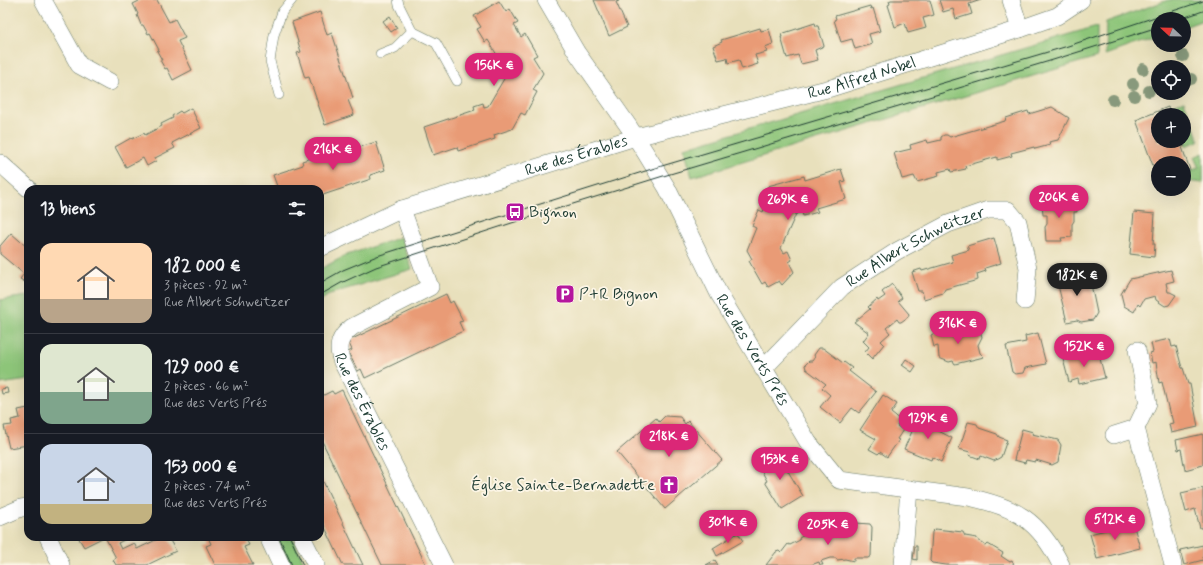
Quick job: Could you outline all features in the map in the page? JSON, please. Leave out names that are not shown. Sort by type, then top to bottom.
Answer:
[{"type":"street","points":[[43,0],[79,65],[110,82]]},
{"type":"street","name":"Rue des Verts Prés","points":[[546,0],[577,53],[636,137],[666,188],[719,294],[763,369],[808,442],[839,480],[968,497],[1009,508],[1025,518],[1042,533],[1061,565]]},
{"type":"street","points":[[1011,0],[1020,29]]},
{"type":"street","name":"Rue Alfred Nobel","points":[[636,137],[832,88],[1057,16],[1081,0]]},
{"type":"street","name":"Rue des Érables","points":[[324,246],[402,209],[636,137]]},
{"type":"street","points":[[0,163],[25,185]]},
{"type":"street","name":"Rue des Érables","points":[[402,209],[430,287],[345,332],[340,342],[338,353],[444,565]]},
{"type":"street","name":"Rue Albert Schweitzer","points":[[763,369],[842,287],[896,250],[948,224],[988,210],[1008,210],[1018,222],[1028,268],[1025,301]]},
{"type":"street","points":[[1137,350],[1148,403],[1136,428],[1173,565]]},
{"type":"street","points":[[1114,436],[1136,428]]},
{"type":"street","points":[[903,565],[909,489]]},
{"type":"street","points":[[0,517],[24,508]]},
{"type":"street","points":[[50,541],[62,565]]},
{"type":"street","points":[[270,541],[281,565]]},
{"type":"street","points":[[304,541],[316,565]]},
{"type":"lane","points":[[279,95],[270,61],[274,35],[282,12],[292,0]]},
{"type":"lane","points":[[398,0],[398,5],[412,31],[436,44],[456,81]]},
{"type":"lane","points":[[380,54],[395,48],[412,31]]},
{"type":"green space","points":[[1168,0],[1203,0],[1203,20],[1191,24],[1191,12],[1151,12],[1151,39],[1105,55],[1106,22]]},
{"type":"green space","points":[[1097,27],[1097,57],[692,177],[684,148]]},
{"type":"green space","points":[[1184,101],[1187,108],[1168,108]]},
{"type":"green space","points":[[1191,120],[1199,141],[1191,144]]},
{"type":"green space","points":[[1203,153],[1203,183],[1191,182],[1191,170],[1199,168],[1194,157]]},
{"type":"green space","points":[[401,237],[412,269],[330,294],[324,298],[324,267],[347,255]]},
{"type":"green space","points":[[24,297],[24,381],[0,384],[0,300]]},
{"type":"green space","points":[[278,541],[294,541],[305,565],[290,565]]},
{"type":"building","points":[[141,0],[157,0],[169,22],[175,19],[185,38],[178,41],[192,70],[173,80],[167,68],[165,69],[160,60],[162,60],[157,51],[159,50],[150,33],[148,34],[143,25],[141,25],[137,15],[138,14],[133,4]]},
{"type":"building","points":[[594,0],[618,0],[619,1],[616,2],[627,27],[609,36]]},
{"type":"building","points":[[930,0],[934,15],[923,18],[926,28],[908,33],[905,23],[895,27],[888,5],[890,4],[889,1]]},
{"type":"building","points":[[939,0],[981,0],[969,4],[972,14],[956,19],[953,9],[943,12]]},
{"type":"building","points":[[499,1],[506,12],[510,9],[518,23],[514,25],[521,37],[525,34],[537,55],[533,57],[543,73],[533,90],[537,92],[525,115],[521,113],[512,129],[494,135],[495,139],[458,151],[457,147],[433,155],[424,127],[475,110],[474,106],[483,103],[484,107],[488,106],[508,72],[505,68],[501,70],[497,62],[500,60],[488,40],[485,42],[477,29],[481,27],[474,16]]},
{"type":"building","points":[[870,6],[871,9],[873,8],[880,31],[869,34],[872,44],[855,49],[852,39],[841,42],[834,20],[836,19],[835,16]]},
{"type":"building","points":[[320,12],[327,35],[332,33],[353,98],[348,100],[354,115],[325,125],[309,77],[305,78],[297,53],[301,52],[292,22]]},
{"type":"building","points":[[390,16],[397,28],[391,32],[383,21]]},
{"type":"building","points":[[815,23],[816,26],[818,26],[824,46],[815,50],[818,60],[801,64],[798,55],[787,58],[781,34]]},
{"type":"building","points":[[760,28],[761,31],[769,29],[773,44],[765,47],[767,52],[755,55],[758,64],[742,69],[739,60],[728,63],[727,58],[718,60],[713,46],[722,42],[721,40]]},
{"type":"building","points":[[1052,107],[1069,118],[1058,140],[1049,142],[1050,145],[1035,149],[1034,147],[1011,153],[1012,156],[997,160],[997,157],[965,166],[966,169],[951,172],[950,169],[938,172],[939,176],[917,182],[914,176],[902,179],[894,153],[911,149],[910,145],[927,140],[928,143],[941,140],[941,137],[944,135],[950,137],[1005,121],[1006,118],[1028,111],[1029,114]]},
{"type":"building","points":[[191,108],[201,128],[172,143],[175,148],[155,158],[156,161],[147,166],[143,158],[126,167],[115,147],[131,138],[132,139],[144,133],[145,135],[162,126],[161,124],[173,118],[172,116],[180,111],[182,113]]},
{"type":"building","points":[[1151,114],[1151,148],[1182,148],[1185,156],[1151,156],[1151,160],[1136,120]]},
{"type":"building","points":[[376,142],[385,170],[370,175],[371,179],[324,195],[324,185],[277,185],[273,175],[303,165],[302,161],[327,153],[328,157]]},
{"type":"building","points":[[841,169],[845,181],[841,182],[846,199],[816,208],[818,212],[803,216],[802,212],[796,214],[781,248],[784,253],[788,251],[792,260],[789,262],[794,272],[782,285],[779,281],[768,287],[765,282],[762,284],[749,261],[752,259],[747,250],[756,228],[752,226],[759,210],[763,212],[771,192],[767,190],[768,186],[804,176],[805,180]]},
{"type":"building","points":[[1042,201],[1076,201],[1077,212],[1074,212],[1072,237],[1061,238],[1062,241],[1046,241],[1045,227],[1047,224],[1047,215],[1043,215]]},
{"type":"building","points":[[1134,212],[1155,214],[1153,244],[1155,244],[1154,257],[1130,254]]},
{"type":"building","points":[[11,233],[24,244],[24,274],[0,254],[0,246]]},
{"type":"building","points":[[994,238],[1001,263],[985,268],[986,271],[977,274],[978,280],[945,289],[943,293],[924,299],[922,291],[918,291],[912,272],[921,269],[922,271],[953,262],[951,255],[969,250],[967,246]]},
{"type":"building","points":[[1088,270],[1097,313],[1093,320],[1081,322],[1077,320],[1067,322],[1056,277]]},
{"type":"building","points":[[1171,270],[1174,281],[1166,283],[1168,292],[1176,295],[1169,305],[1165,306],[1156,300],[1155,296],[1144,299],[1140,306],[1138,304],[1134,312],[1124,306],[1121,294],[1130,279]]},
{"type":"building","points":[[24,274],[24,281],[20,279]]},
{"type":"building","points":[[892,284],[902,298],[898,301],[909,314],[908,317],[901,322],[897,319],[886,328],[890,333],[881,341],[884,344],[872,359],[865,352],[869,347],[863,341],[869,333],[854,322],[870,309],[868,307],[877,299],[878,301],[885,296],[882,292]]},
{"type":"building","points":[[446,294],[450,303],[453,301],[463,321],[459,322],[463,331],[365,378],[361,369],[358,371],[348,352],[352,350],[348,341]]},
{"type":"building","points":[[959,326],[962,334],[980,330],[982,337],[978,345],[980,353],[984,357],[955,364],[953,361],[949,362],[939,358],[938,346],[934,347],[931,335]]},
{"type":"building","points":[[1038,333],[1046,364],[1025,368],[1023,373],[1015,374],[1012,372],[1006,346],[1026,342],[1025,336]]},
{"type":"building","points":[[1170,339],[1172,347],[1176,346],[1182,368],[1188,384],[1190,384],[1198,427],[1171,433],[1169,424],[1173,423],[1171,415],[1170,416],[1162,382],[1159,383],[1156,362],[1152,363],[1150,353],[1153,352],[1151,343]]},
{"type":"building","points":[[819,348],[823,348],[852,368],[849,371],[876,392],[859,413],[852,408],[840,423],[820,407],[830,395],[822,388],[826,384],[806,369],[805,365],[809,361],[812,361]]},
{"type":"building","points":[[1098,351],[1105,378],[1079,384],[1078,379],[1069,382],[1063,359]]},
{"type":"building","points":[[906,359],[916,366],[912,372],[902,365]]},
{"type":"building","points":[[7,388],[8,393],[2,394],[1,389]]},
{"type":"building","points":[[342,390],[426,565],[382,565],[324,445],[324,395],[332,391],[334,394]]},
{"type":"building","points":[[883,395],[897,404],[891,413],[900,420],[897,426],[903,430],[897,439],[899,440],[887,457],[880,452],[878,454],[869,449],[876,439],[860,430]]},
{"type":"building","points":[[24,409],[24,446],[9,448],[4,426],[12,425],[11,420],[20,418],[18,410]]},
{"type":"building","points":[[921,412],[935,419],[931,427],[952,438],[941,462],[932,457],[931,460],[904,449]]},
{"type":"building","name":"Église Sainte-Bernadette","points":[[665,416],[680,417],[685,424],[688,421],[722,460],[665,509],[617,452],[656,418],[659,422]]},
{"type":"building","points":[[968,422],[977,424],[979,428],[997,434],[999,437],[1007,440],[1001,457],[994,461],[981,456],[980,459],[969,455],[970,452],[959,449]]},
{"type":"building","points":[[1022,429],[1033,432],[1032,434],[1058,440],[1061,445],[1058,462],[1052,465],[1036,460],[1035,462],[1026,460],[1025,463],[1014,460]]},
{"type":"building","points":[[1203,434],[1203,465],[1185,470],[1181,449],[1178,450],[1176,440]]},
{"type":"building","points":[[777,453],[803,496],[782,509],[765,482],[767,481],[758,464]]},
{"type":"building","points":[[324,483],[363,565],[343,565],[324,525]]},
{"type":"building","points":[[1203,488],[1203,528],[1200,528],[1195,509],[1186,512],[1181,493]]},
{"type":"building","points":[[842,522],[870,524],[872,527],[871,556],[868,558],[854,558],[854,561],[830,558],[821,561],[823,565],[820,565],[819,562],[811,565],[766,565],[776,552],[779,551],[781,553],[788,544],[790,545],[800,540],[799,538],[814,530],[816,533],[826,528],[826,526],[838,526]]},
{"type":"building","points":[[1133,523],[1140,548],[1097,559],[1090,534]]},
{"type":"building","points":[[935,529],[963,532],[965,536],[977,538],[986,546],[988,544],[1003,553],[1001,556],[1010,562],[1012,561],[1014,565],[946,565],[932,563],[930,561],[932,532]]},
{"type":"building","points":[[738,533],[743,541],[717,556],[713,548]]},
{"type":"building","points":[[80,541],[96,541],[84,547]]},
{"type":"building","points":[[107,541],[122,541],[118,543],[121,549],[134,543],[137,549],[154,541],[170,541],[176,551],[147,565],[116,565],[113,560],[116,558]]},
{"type":"building","points":[[210,541],[247,541],[249,545],[244,547],[253,565],[215,565],[206,546],[211,544]]},
{"type":"building","points":[[1203,545],[1203,560],[1184,565],[1180,550]]},
{"type":"building","points":[[915,546],[917,546],[917,560],[913,559]]},
{"type":"building","points":[[715,560],[718,565],[706,565]]},
{"type":"tram line","points":[[324,281],[343,270],[377,256],[515,212],[655,168],[1068,46],[1203,1]]},
{"type":"tram line","points":[[1191,15],[1203,11]]},
{"type":"tram line","points":[[324,293],[376,267],[518,221],[1151,29]]},
{"type":"tram line","points":[[281,541],[292,565]]},
{"type":"tram line","points":[[292,541],[303,565]]},
{"type":"place","name":"Bignon","points":[[515,212]]},
{"type":"place","name":"P+R Bignon","points":[[565,294]]},
{"type":"place","name":"Église Sainte-Bernadette","points":[[669,485]]}]
